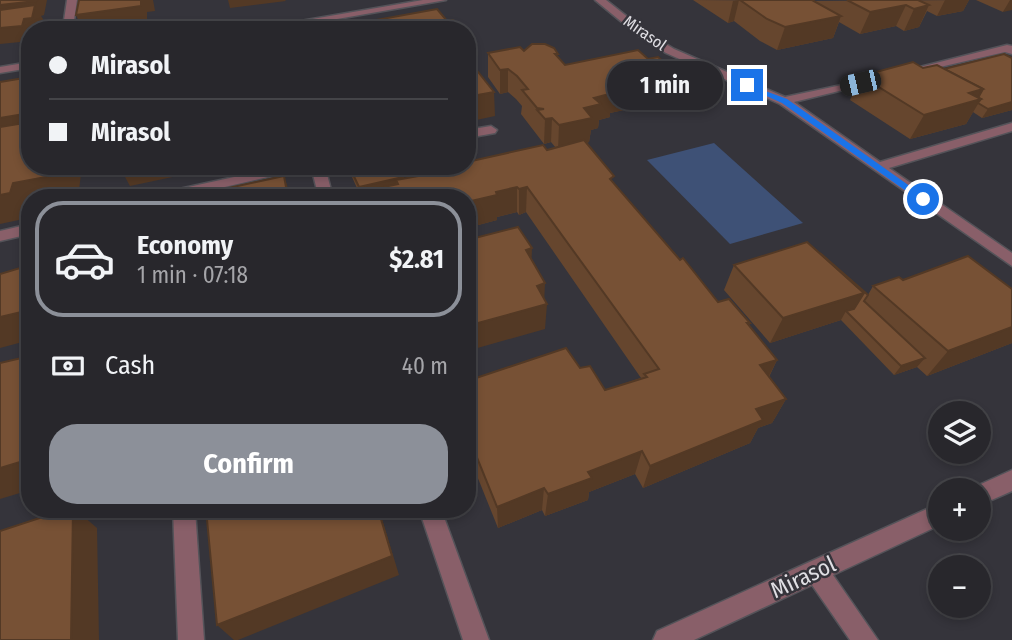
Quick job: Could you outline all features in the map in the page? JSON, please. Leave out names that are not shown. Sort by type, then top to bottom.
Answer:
[{"type":"street","points":[[69,21],[72,0]]},
{"type":"street","points":[[309,21],[441,0]]},
{"type":"street","name":"Mirasol","points":[[600,0],[644,35],[670,51],[784,101],[1012,261]]},
{"type":"street","points":[[784,101],[1007,48],[1012,51]]},
{"type":"street","points":[[0,69],[21,66]]},
{"type":"street","points":[[879,167],[1012,127]]},
{"type":"street","points":[[476,132],[491,130]]},
{"type":"street","points":[[202,189],[265,175]]},
{"type":"street","points":[[0,236],[21,231]]},
{"type":"street","points":[[991,490],[1012,480]]},
{"type":"street","points":[[184,518],[191,640]]},
{"type":"street","points":[[433,518],[475,640]]},
{"type":"street","name":"Mirasol","points":[[666,640],[928,520]]},
{"type":"street","points":[[816,571],[865,640]]},
{"type":"water","points":[[714,143],[803,223],[730,244],[647,160]]},
{"type":"building","points":[[0,0],[37,0],[0,5]]},
{"type":"building","points":[[79,0],[141,0],[141,6],[76,15]]},
{"type":"building","points":[[740,0],[812,0],[841,16],[785,27],[767,19]]},
{"type":"building","points":[[847,0],[918,0],[929,5],[914,9],[906,5],[870,12]]},
{"type":"building","points":[[35,5],[32,18],[21,21],[21,26],[0,28],[0,10]]},
{"type":"building","points":[[437,9],[447,21],[371,21]]},
{"type":"building","points":[[532,44],[545,44],[554,48],[558,54],[555,54],[565,65],[638,50],[648,59],[658,57],[675,72],[665,74],[670,77],[610,90],[613,93],[594,98],[601,104],[584,108],[592,118],[559,125],[552,118],[545,119],[537,110],[544,109],[537,108],[522,90],[528,89],[517,76],[508,69],[500,70],[488,53],[520,47],[524,51]]},
{"type":"building","points":[[1004,54],[1012,58],[1012,102],[988,109],[978,103],[983,89],[944,69]]},
{"type":"building","points":[[913,62],[923,68],[937,65],[983,89],[969,93],[981,99],[924,115],[861,76]]},
{"type":"building","points":[[476,69],[494,92],[476,95]]},
{"type":"building","points":[[21,78],[21,114],[0,118],[0,82]]},
{"type":"building","points":[[21,124],[21,175],[57,175],[13,183],[10,193],[0,195],[0,127]]},
{"type":"building","points":[[584,140],[614,176],[610,179],[680,260],[683,258],[718,302],[729,299],[750,323],[747,323],[777,360],[760,365],[786,399],[756,409],[763,420],[650,466],[642,451],[588,472],[592,478],[548,494],[544,488],[497,507],[476,455],[476,378],[566,348],[580,368],[590,366],[605,390],[647,377],[644,374],[659,369],[527,187],[496,192],[497,195],[476,200],[476,189],[374,189],[398,184],[396,180],[424,175],[476,175],[476,160],[543,145],[547,150]]},
{"type":"building","points":[[353,175],[403,177],[359,187]]},
{"type":"building","points":[[284,176],[286,189],[224,189]]},
{"type":"building","points":[[518,227],[532,248],[526,250],[545,283],[537,286],[547,304],[476,324],[476,238]]},
{"type":"building","points":[[807,242],[864,293],[783,318],[734,265]]},
{"type":"building","points":[[820,253],[868,295],[864,301],[925,358],[901,366],[846,311],[854,309],[864,293]]},
{"type":"building","points":[[968,256],[1012,289],[1012,327],[948,351],[873,286],[899,277],[903,280]]},
{"type":"building","points":[[21,268],[21,312],[0,317],[0,274]]},
{"type":"building","points":[[21,358],[21,462],[0,468],[0,363]]},
{"type":"building","points":[[40,518],[73,518],[71,640],[0,640],[0,531]]},
{"type":"building","points":[[207,518],[381,518],[392,556],[217,625]]},
{"type":"route","points":[[747,85],[784,101],[923,199]]}]
